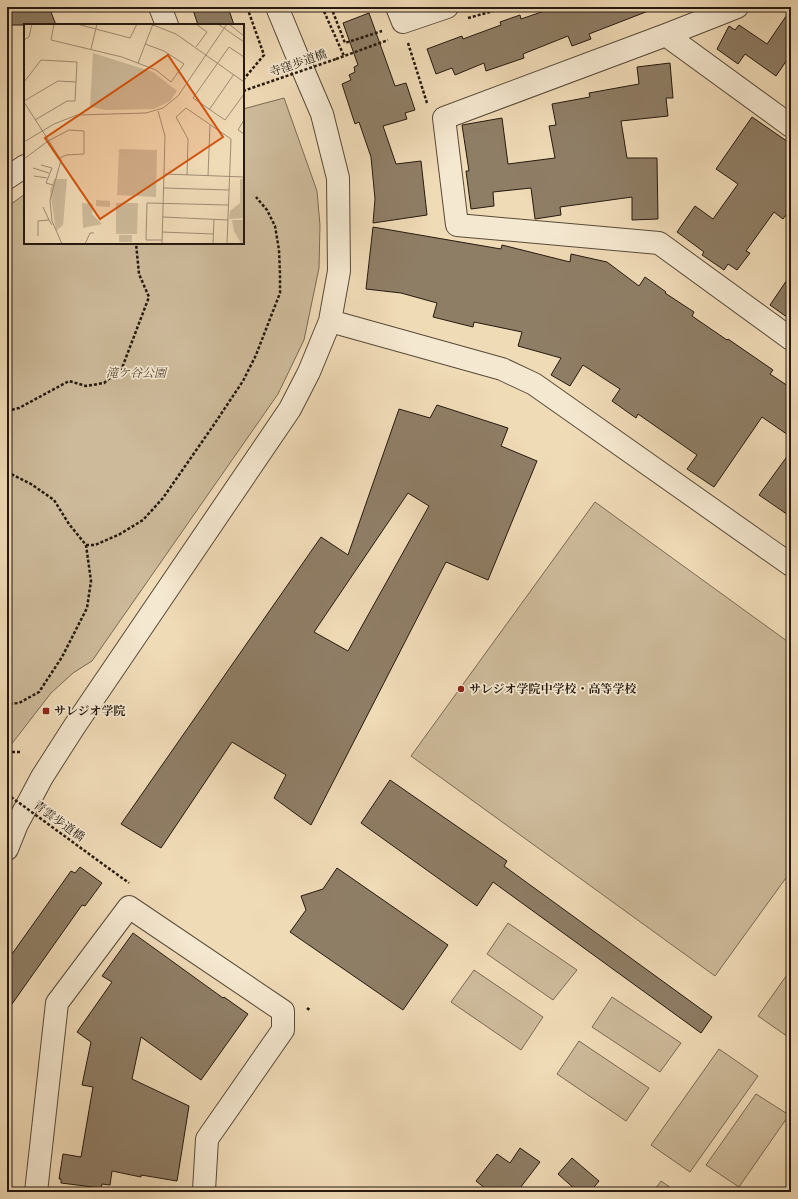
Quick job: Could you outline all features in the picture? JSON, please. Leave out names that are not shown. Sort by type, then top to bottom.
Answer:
[{"type":"street","points":[[160,7],[167,24]]},
{"type":"street","points":[[7,849],[42,777],[74,727],[290,409],[310,372],[330,321],[339,271],[338,178],[322,114],[277,7]]},
{"type":"street","points":[[402,23],[447,7]]},
{"type":"street","points":[[737,7],[708,12],[666,35],[444,118],[457,225],[659,243],[791,339]]},
{"type":"street","points":[[666,35],[791,126]]},
{"type":"street","points":[[7,178],[24,167]]},
{"type":"street","points":[[330,321],[502,369],[534,384],[789,560]]},
{"type":"street","points":[[36,1192],[56,1003],[129,907],[283,1011],[283,1030],[207,1139],[204,1191]]},
{"type":"path","points":[[244,79],[264,55],[247,7]]},
{"type":"path","points":[[322,7],[344,56]]},
{"type":"path","points":[[331,7],[345,43],[402,23],[428,106],[444,118]]},
{"type":"path","name":"寺窪歩道橋","points":[[244,91],[336,59]]},
{"type":"path","points":[[86,545],[95,545],[120,534],[143,520],[163,498],[243,381],[256,355],[280,293],[280,274],[279,250],[275,226],[267,210],[256,197]]},
{"type":"path","points":[[7,411],[19,408],[69,381],[86,386],[104,383],[122,368],[149,297],[139,274],[136,244]]},
{"type":"path","points":[[7,472],[31,484],[54,500],[69,524],[86,545],[91,581],[86,608],[80,622],[62,657],[39,692],[19,703],[7,704]]},
{"type":"path","points":[[7,752],[21,752]]},
{"type":"path","name":"青雲歩道橋","points":[[7,794],[131,885],[129,907]]},
{"type":"green space","name":"滝ケ谷公園","points":[[284,98],[317,191],[320,225],[319,268],[304,340],[278,394],[92,661],[73,673],[51,693],[7,750],[7,207],[24,195],[24,244],[244,244],[244,109]]},
{"type":"green space","points":[[595,502],[791,644],[791,871],[715,976],[411,756]]},
{"type":"green space","points":[[508,923],[577,970],[553,1000],[487,954]]},
{"type":"green space","points":[[791,969],[791,1039],[758,1016]]},
{"type":"green space","points":[[474,970],[543,1017],[521,1050],[451,1002]]},
{"type":"green space","points":[[612,997],[681,1043],[660,1072],[592,1027]]},
{"type":"green space","points":[[579,1041],[649,1088],[626,1121],[557,1074]]},
{"type":"green space","points":[[719,1049],[758,1076],[690,1172],[651,1145]]},
{"type":"green space","points":[[756,1094],[789,1115],[739,1187],[706,1165]]},
{"type":"green space","points":[[661,1181],[677,1192],[653,1192]]},
{"type":"building","points":[[7,7],[49,7],[56,24],[24,24],[7,25]]},
{"type":"building","points":[[192,7],[228,7],[234,24],[198,24]]},
{"type":"building","points":[[556,7],[656,8],[589,34],[591,39],[572,46],[568,36],[523,54],[524,58],[486,71],[484,63],[455,75],[452,68],[436,74],[427,49],[462,36],[463,39],[501,25],[500,22],[520,15],[521,19]]},
{"type":"building","points":[[791,9],[791,54],[776,76],[745,54],[738,64],[717,49],[729,26],[735,30],[739,25],[767,44]]},
{"type":"building","points":[[369,13],[395,86],[406,83],[415,110],[405,113],[407,119],[383,126],[396,164],[421,161],[427,215],[373,223],[375,199],[371,157],[359,122],[355,124],[342,84],[351,80],[349,75],[355,72],[354,67],[358,65],[343,23]]},
{"type":"building","points":[[670,63],[673,98],[666,98],[668,116],[621,121],[627,158],[657,158],[658,219],[632,220],[632,197],[560,207],[561,215],[535,219],[531,188],[493,192],[494,206],[471,209],[466,171],[469,171],[462,125],[502,118],[508,164],[555,158],[549,126],[556,125],[552,104],[590,97],[589,93],[639,84],[637,67]]},
{"type":"building","points":[[752,117],[791,144],[791,208],[783,219],[774,212],[746,251],[750,253],[737,270],[728,264],[724,270],[702,255],[704,252],[677,232],[695,206],[713,219],[738,184],[716,169]]},
{"type":"building","points":[[373,227],[501,249],[502,245],[570,262],[571,254],[607,262],[639,286],[645,277],[666,292],[665,293],[694,312],[692,316],[773,370],[770,374],[791,388],[791,437],[762,417],[714,487],[687,469],[697,455],[638,414],[636,418],[612,401],[620,389],[583,365],[570,386],[551,375],[561,358],[518,346],[522,332],[474,322],[473,327],[433,317],[437,303],[401,293],[366,289]]},
{"type":"building","points":[[791,274],[791,320],[770,305]]},
{"type":"building","points":[[437,405],[508,428],[501,446],[537,461],[488,580],[446,562],[311,825],[274,798],[286,775],[232,742],[161,848],[121,824],[321,537],[348,555],[399,409],[430,418]],"holes":[[[408,493],[429,506],[348,651],[314,632]]]},
{"type":"building","points":[[791,451],[791,517],[759,495]]},
{"type":"building","points":[[390,780],[507,861],[504,866],[712,1017],[701,1033],[493,882],[477,906],[361,823]]},
{"type":"building","points":[[80,867],[102,883],[85,906],[82,905],[7,1011],[7,961],[71,871],[75,873]]},
{"type":"building","points":[[337,868],[448,945],[403,1010],[290,932],[306,910],[301,896],[323,889]]},
{"type":"building","points":[[133,933],[223,998],[224,997],[248,1014],[201,1080],[141,1037],[132,1079],[189,1106],[177,1181],[141,1175],[141,1177],[112,1171],[110,1185],[102,1184],[101,1188],[61,1183],[61,1179],[59,1179],[63,1154],[81,1157],[93,1087],[82,1085],[91,1042],[77,1032],[112,982],[102,976]]},
{"type":"building","points":[[520,1148],[540,1162],[517,1192],[490,1192],[476,1181],[497,1154],[510,1163]]},
{"type":"building","points":[[572,1158],[599,1181],[590,1192],[578,1192],[558,1174]]},
{"type":"place","name":"サレジオ学院中学校・高等学校","points":[[461,689]]},
{"type":"place","name":"サレジオ学院","points":[[46,711]]}]
